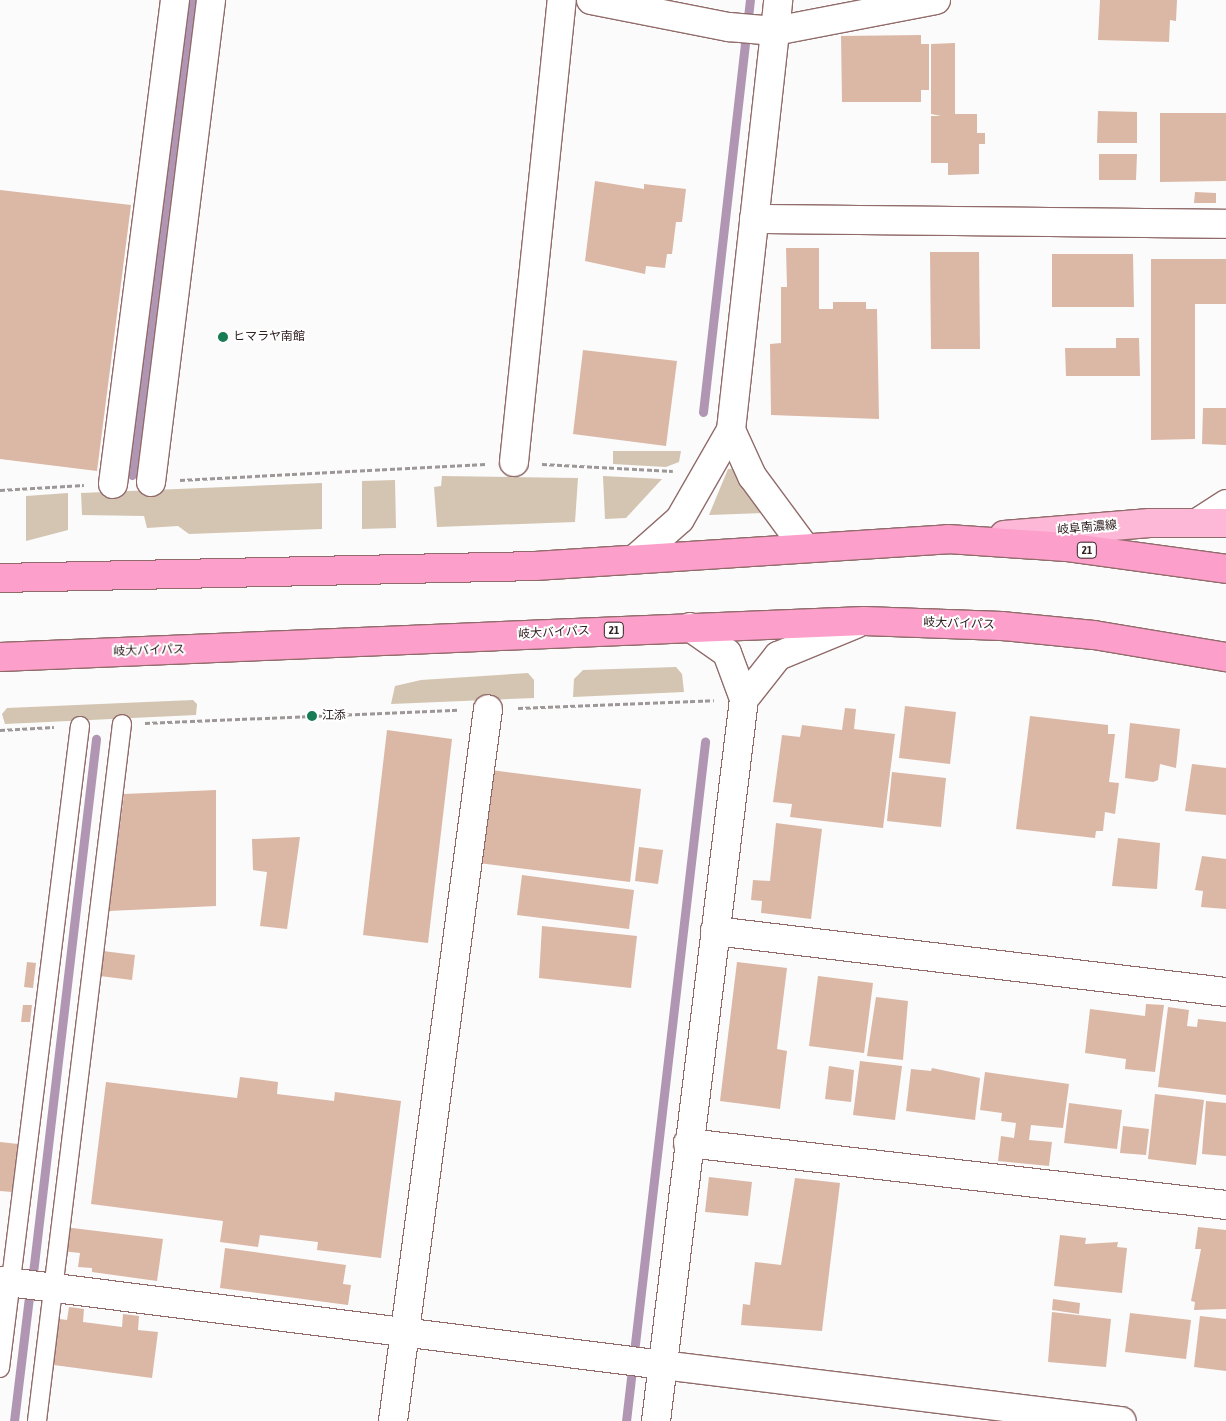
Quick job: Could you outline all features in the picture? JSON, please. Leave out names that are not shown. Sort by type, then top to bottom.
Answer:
[{"type":"highway","name":"21","points":[[0,578],[535,566],[948,539],[1066,547],[1226,569]]},
{"type":"highway","name":"岐大バイパス","points":[[0,657],[864,621],[1002,626],[1085,634],[1226,657]]},
{"type":"main road","name":"岐阜南濃線","points":[[948,539],[1196,523],[1226,523]]},
{"type":"street","points":[[113,484],[175,0]]},
{"type":"street","points":[[151,482],[212,0]]},
{"type":"street","points":[[514,462],[562,0]]},
{"type":"street","points":[[591,0],[729,27],[768,29],[936,0]]},
{"type":"street","points":[[635,559],[680,519],[732,430],[754,219],[768,29],[778,0]]},
{"type":"street","points":[[754,219],[1226,224]]},
{"type":"street","points":[[732,430],[752,476],[804,548]]},
{"type":"street","points":[[1196,523],[1226,504]]},
{"type":"street","points":[[744,699],[778,656],[864,621]]},
{"type":"street","points":[[656,1421],[654,1364],[688,1143],[744,699],[727,653],[690,627]]},
{"type":"street","points":[[393,1421],[488,710]]},
{"type":"street","points":[[714,931],[1226,992]]},
{"type":"street","points":[[688,1143],[1226,1205]]},
{"type":"street","points":[[6,1282],[1122,1421]]},
{"type":"lane","points":[[38,1421],[122,724]]},
{"type":"lane","points":[[0,1368],[6,1282],[80,726]]},
{"type":"path","points":[[151,482],[514,462],[678,472],[712,465]]},
{"type":"path","points":[[0,490],[113,484]]},
{"type":"path","points":[[122,724],[744,699]]},
{"type":"path","points":[[0,730],[80,726]]},
{"type":"shaded area","points":[[613,451],[681,451],[679,462],[666,467],[613,464]]},
{"type":"shaded area","points":[[743,468],[766,513],[709,515],[728,469]]},
{"type":"shaded area","points":[[442,476],[578,478],[575,522],[437,527],[434,487],[441,486]]},
{"type":"shaded area","points":[[603,476],[662,479],[626,518],[605,519]]},
{"type":"shaded area","points":[[395,480],[396,528],[362,529],[362,481]]},
{"type":"shaded area","points":[[322,483],[322,529],[189,534],[178,526],[147,528],[144,516],[82,515],[81,493]]},
{"type":"shaded area","points":[[68,493],[68,530],[26,541],[26,496]]},
{"type":"shaded area","points":[[676,667],[682,674],[684,692],[573,697],[574,679],[583,670]]},
{"type":"shaded area","points":[[528,673],[534,680],[534,698],[391,704],[395,686],[421,680]]},
{"type":"shaded area","points":[[193,700],[197,704],[196,715],[5,724],[2,714],[7,708]]},
{"type":"building","points":[[1100,0],[1177,0],[1176,21],[1170,20],[1169,42],[1098,40]]},
{"type":"building","points":[[921,35],[921,44],[929,44],[929,90],[921,90],[921,102],[842,102],[841,36]]},
{"type":"building","points":[[955,43],[955,114],[977,114],[977,133],[985,133],[985,144],[979,144],[979,174],[948,175],[948,163],[931,163],[931,116],[941,116],[931,114],[931,44]]},
{"type":"building","points":[[1098,111],[1137,112],[1137,143],[1097,143]]},
{"type":"building","points":[[1160,113],[1226,113],[1226,181],[1160,182]]},
{"type":"building","points":[[1099,154],[1137,154],[1136,180],[1099,180]]},
{"type":"building","points":[[595,181],[644,189],[644,184],[686,189],[682,222],[676,222],[672,254],[667,254],[665,268],[646,266],[645,274],[585,261]]},
{"type":"building","points":[[0,190],[131,205],[97,471],[0,459]]},
{"type":"building","points":[[1195,192],[1216,193],[1216,203],[1194,203]]},
{"type":"building","points":[[786,248],[819,248],[819,309],[833,309],[833,302],[866,302],[866,309],[877,309],[879,419],[771,415],[770,344],[781,343],[781,287],[787,287]]},
{"type":"building","points":[[930,252],[979,252],[980,349],[931,349]]},
{"type":"building","points":[[1052,254],[1133,254],[1134,307],[1052,307]]},
{"type":"building","points":[[1151,259],[1226,259],[1226,304],[1195,304],[1195,439],[1151,440]]},
{"type":"building","points":[[1116,338],[1139,338],[1140,376],[1066,376],[1065,348],[1116,348]]},
{"type":"building","points":[[583,350],[677,361],[666,446],[573,434]]},
{"type":"building","points":[[1203,408],[1226,408],[1226,445],[1202,444]]},
{"type":"building","points":[[905,706],[956,712],[950,764],[899,758]]},
{"type":"building","points":[[845,708],[856,709],[854,729],[895,734],[883,828],[790,817],[792,804],[773,802],[782,735],[800,737],[802,725],[842,730]]},
{"type":"building","points":[[1030,716],[1108,725],[1108,734],[1115,734],[1109,782],[1119,783],[1115,814],[1105,812],[1103,831],[1096,831],[1095,838],[1016,829]]},
{"type":"building","points":[[1130,723],[1180,729],[1176,768],[1160,764],[1158,780],[1153,782],[1125,778]]},
{"type":"building","points":[[387,730],[452,739],[428,943],[363,935]]},
{"type":"building","points":[[1192,764],[1226,768],[1226,815],[1185,811]]},
{"type":"building","points":[[491,770],[641,789],[630,882],[479,863]]},
{"type":"building","points":[[892,772],[946,778],[941,827],[887,821]]},
{"type":"building","points":[[216,790],[216,906],[109,911],[124,794]]},
{"type":"building","points":[[776,823],[822,829],[811,919],[761,913],[762,901],[751,900],[753,880],[770,881]]},
{"type":"building","points":[[300,837],[287,929],[260,926],[267,872],[253,870],[252,839]]},
{"type":"building","points":[[1118,838],[1160,843],[1157,889],[1112,886]]},
{"type":"building","points":[[639,847],[663,850],[658,884],[635,881]]},
{"type":"building","points":[[1202,856],[1226,859],[1226,909],[1201,907],[1203,891],[1195,890]]},
{"type":"building","points":[[522,875],[634,890],[629,929],[517,915]]},
{"type":"building","points":[[542,926],[637,936],[631,988],[539,978]]},
{"type":"building","points":[[103,951],[135,955],[132,980],[100,976]]},
{"type":"building","points":[[27,962],[36,963],[33,988],[24,987]]},
{"type":"building","points":[[737,962],[787,968],[777,1049],[787,1051],[780,1109],[720,1101]]},
{"type":"building","points":[[818,976],[873,983],[864,1053],[809,1046]]},
{"type":"building","points":[[876,997],[908,1001],[903,1060],[867,1056]]},
{"type":"building","points":[[1146,1004],[1164,1005],[1155,1072],[1125,1069],[1126,1059],[1085,1053],[1090,1009],[1145,1016]]},
{"type":"building","points":[[23,1005],[32,1005],[30,1022],[21,1022]]},
{"type":"building","points":[[1168,1007],[1189,1010],[1187,1026],[1197,1027],[1198,1019],[1226,1022],[1226,1095],[1158,1087]]},
{"type":"building","points":[[860,1061],[902,1066],[895,1120],[853,1115]]},
{"type":"building","points":[[829,1066],[854,1070],[851,1102],[825,1099]]},
{"type":"building","points":[[932,1068],[980,1078],[975,1120],[906,1111],[911,1069],[931,1071]]},
{"type":"building","points":[[985,1072],[1069,1084],[1063,1128],[1031,1125],[1029,1140],[1052,1142],[1049,1166],[998,1161],[1001,1136],[1014,1138],[1016,1123],[1001,1121],[1002,1113],[980,1110]]},
{"type":"building","points":[[240,1077],[278,1082],[277,1094],[334,1101],[335,1092],[401,1101],[381,1258],[317,1250],[318,1242],[260,1235],[258,1247],[220,1242],[223,1221],[91,1204],[106,1082],[237,1098]]},
{"type":"building","points":[[1155,1094],[1204,1100],[1196,1165],[1148,1159]]},
{"type":"building","points":[[1206,1101],[1226,1103],[1226,1156],[1202,1154]]},
{"type":"building","points":[[1069,1103],[1122,1110],[1117,1149],[1064,1143]]},
{"type":"building","points":[[1123,1126],[1149,1129],[1146,1155],[1120,1153]]},
{"type":"building","points":[[0,1142],[18,1144],[12,1192],[0,1191]]},
{"type":"building","points":[[709,1177],[752,1182],[748,1216],[705,1212]]},
{"type":"building","points":[[795,1178],[840,1183],[822,1331],[741,1325],[743,1304],[750,1305],[755,1262],[781,1265]]},
{"type":"building","points":[[64,1227],[163,1239],[157,1281],[92,1272],[92,1268],[78,1267],[80,1253],[61,1251]]},
{"type":"building","points":[[1198,1227],[1226,1230],[1226,1309],[1194,1310],[1195,1302],[1191,1301],[1201,1249],[1195,1249]]},
{"type":"building","points":[[1060,1235],[1086,1238],[1085,1244],[1118,1242],[1117,1247],[1127,1248],[1122,1293],[1054,1286]]},
{"type":"building","points":[[225,1248],[346,1265],[343,1284],[351,1285],[348,1305],[220,1288]]},
{"type":"building","points":[[1053,1299],[1080,1303],[1079,1314],[1052,1310]]},
{"type":"building","points":[[69,1307],[84,1309],[83,1322],[122,1327],[123,1314],[139,1316],[138,1330],[158,1332],[152,1378],[46,1364],[52,1318],[67,1320]]},
{"type":"building","points":[[1052,1312],[1111,1319],[1106,1367],[1048,1362]]},
{"type":"building","points":[[1130,1313],[1191,1320],[1186,1359],[1125,1352]]},
{"type":"building","points":[[1200,1316],[1226,1319],[1226,1371],[1194,1367]]},
{"type":"waterway","points":[[132,475],[191,0]]},
{"type":"waterway","points":[[703,412],[750,0]]},
{"type":"waterway","points":[[33,1273],[96,739]]},
{"type":"waterway","points":[[626,1421],[705,742]]},
{"type":"waterway","points":[[14,1421],[29,1297]]},
{"type":"place","name":"ヒマラヤ南館","points":[[223,337]]},
{"type":"place","name":"江添","points":[[312,716]]}]
